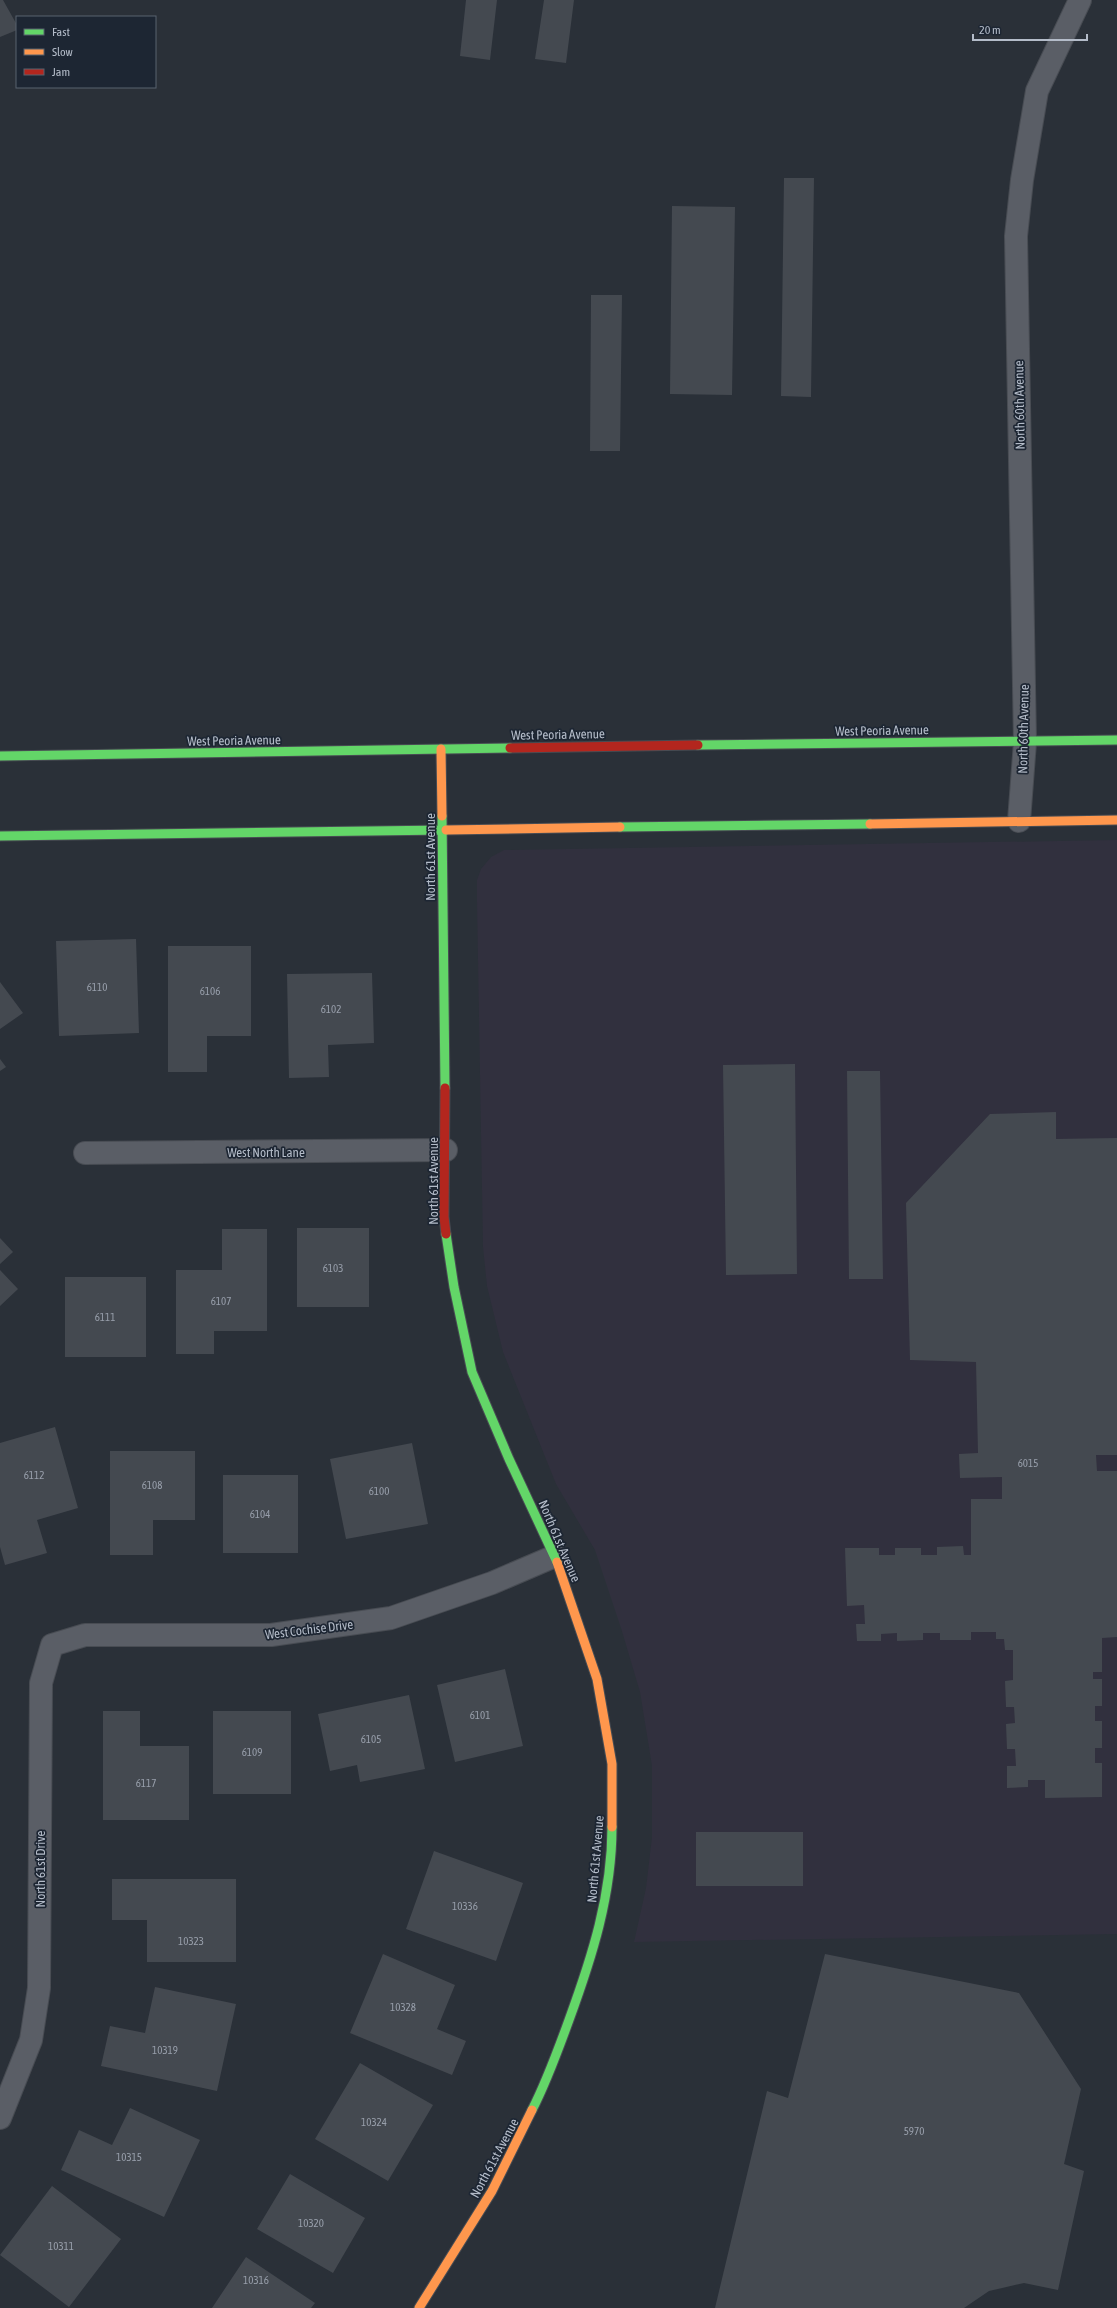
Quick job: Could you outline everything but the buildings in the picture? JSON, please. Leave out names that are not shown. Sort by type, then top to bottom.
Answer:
[{"type":"main road","name":"West Peoria Avenue","points":[[0,756],[1117,740]]},
{"type":"main road","name":"North 61st Avenue","points":[[419,2308],[492,2191],[545,2084],[589,1966],[607,1897],[612,1836],[612,1764],[597,1679],[555,1556],[509,1459],[472,1372],[454,1287],[444,1217],[446,1150],[442,874],[444,828],[441,749]]},
{"type":"main road","points":[[0,836],[444,828],[1117,820]]},
{"type":"street","name":"North 60th Avenue","points":[[1019,821],[1025,742],[1016,236],[1022,180],[1037,91],[1080,0]]},
{"type":"street","name":"West North Lane","points":[[85,1153],[446,1150]]},
{"type":"street","name":"West Cochise Drive","points":[[52,1645],[85,1635],[271,1635],[390,1618],[492,1583],[555,1556]]},
{"type":"street","name":"North 61st Drive","points":[[0,2118],[31,2040],[39,1988],[41,1683],[52,1645]]},
{"type":"shaded area","points":[[1117,840],[1117,1934],[634,1942],[646,1888],[652,1837],[652,1766],[640,1692],[621,1628],[595,1550],[556,1484],[503,1352],[487,1286],[483,1247],[477,902],[477,880],[481,869],[491,857],[504,850]]},
{"type":"traffic: fast","points":[[698,745],[1117,740]]},
{"type":"traffic: fast","points":[[0,756],[510,748]]},
{"type":"traffic: fast","points":[[442,816],[445,1088]]},
{"type":"traffic: fast","points":[[620,827],[870,824]]},
{"type":"traffic: fast","points":[[0,836],[446,830]]},
{"type":"traffic: fast","points":[[446,1234],[454,1287],[472,1372],[509,1459],[557,1562]]},
{"type":"traffic: fast","points":[[532,2110],[543,2088],[556,2054],[593,1949],[609,1877],[612,1827]]},
{"type":"traffic: slow","points":[[441,749],[442,816]]},
{"type":"traffic: slow","points":[[870,824],[1117,820]]},
{"type":"traffic: slow","points":[[446,830],[620,827]]},
{"type":"traffic: slow","points":[[557,1562],[597,1679],[612,1764],[612,1827]]},
{"type":"traffic: slow","points":[[419,2308],[492,2191],[532,2110]]},
{"type":"traffic: jam","points":[[510,748],[698,745]]},
{"type":"traffic: jam","points":[[445,1088],[444,1217],[446,1234]]}]
